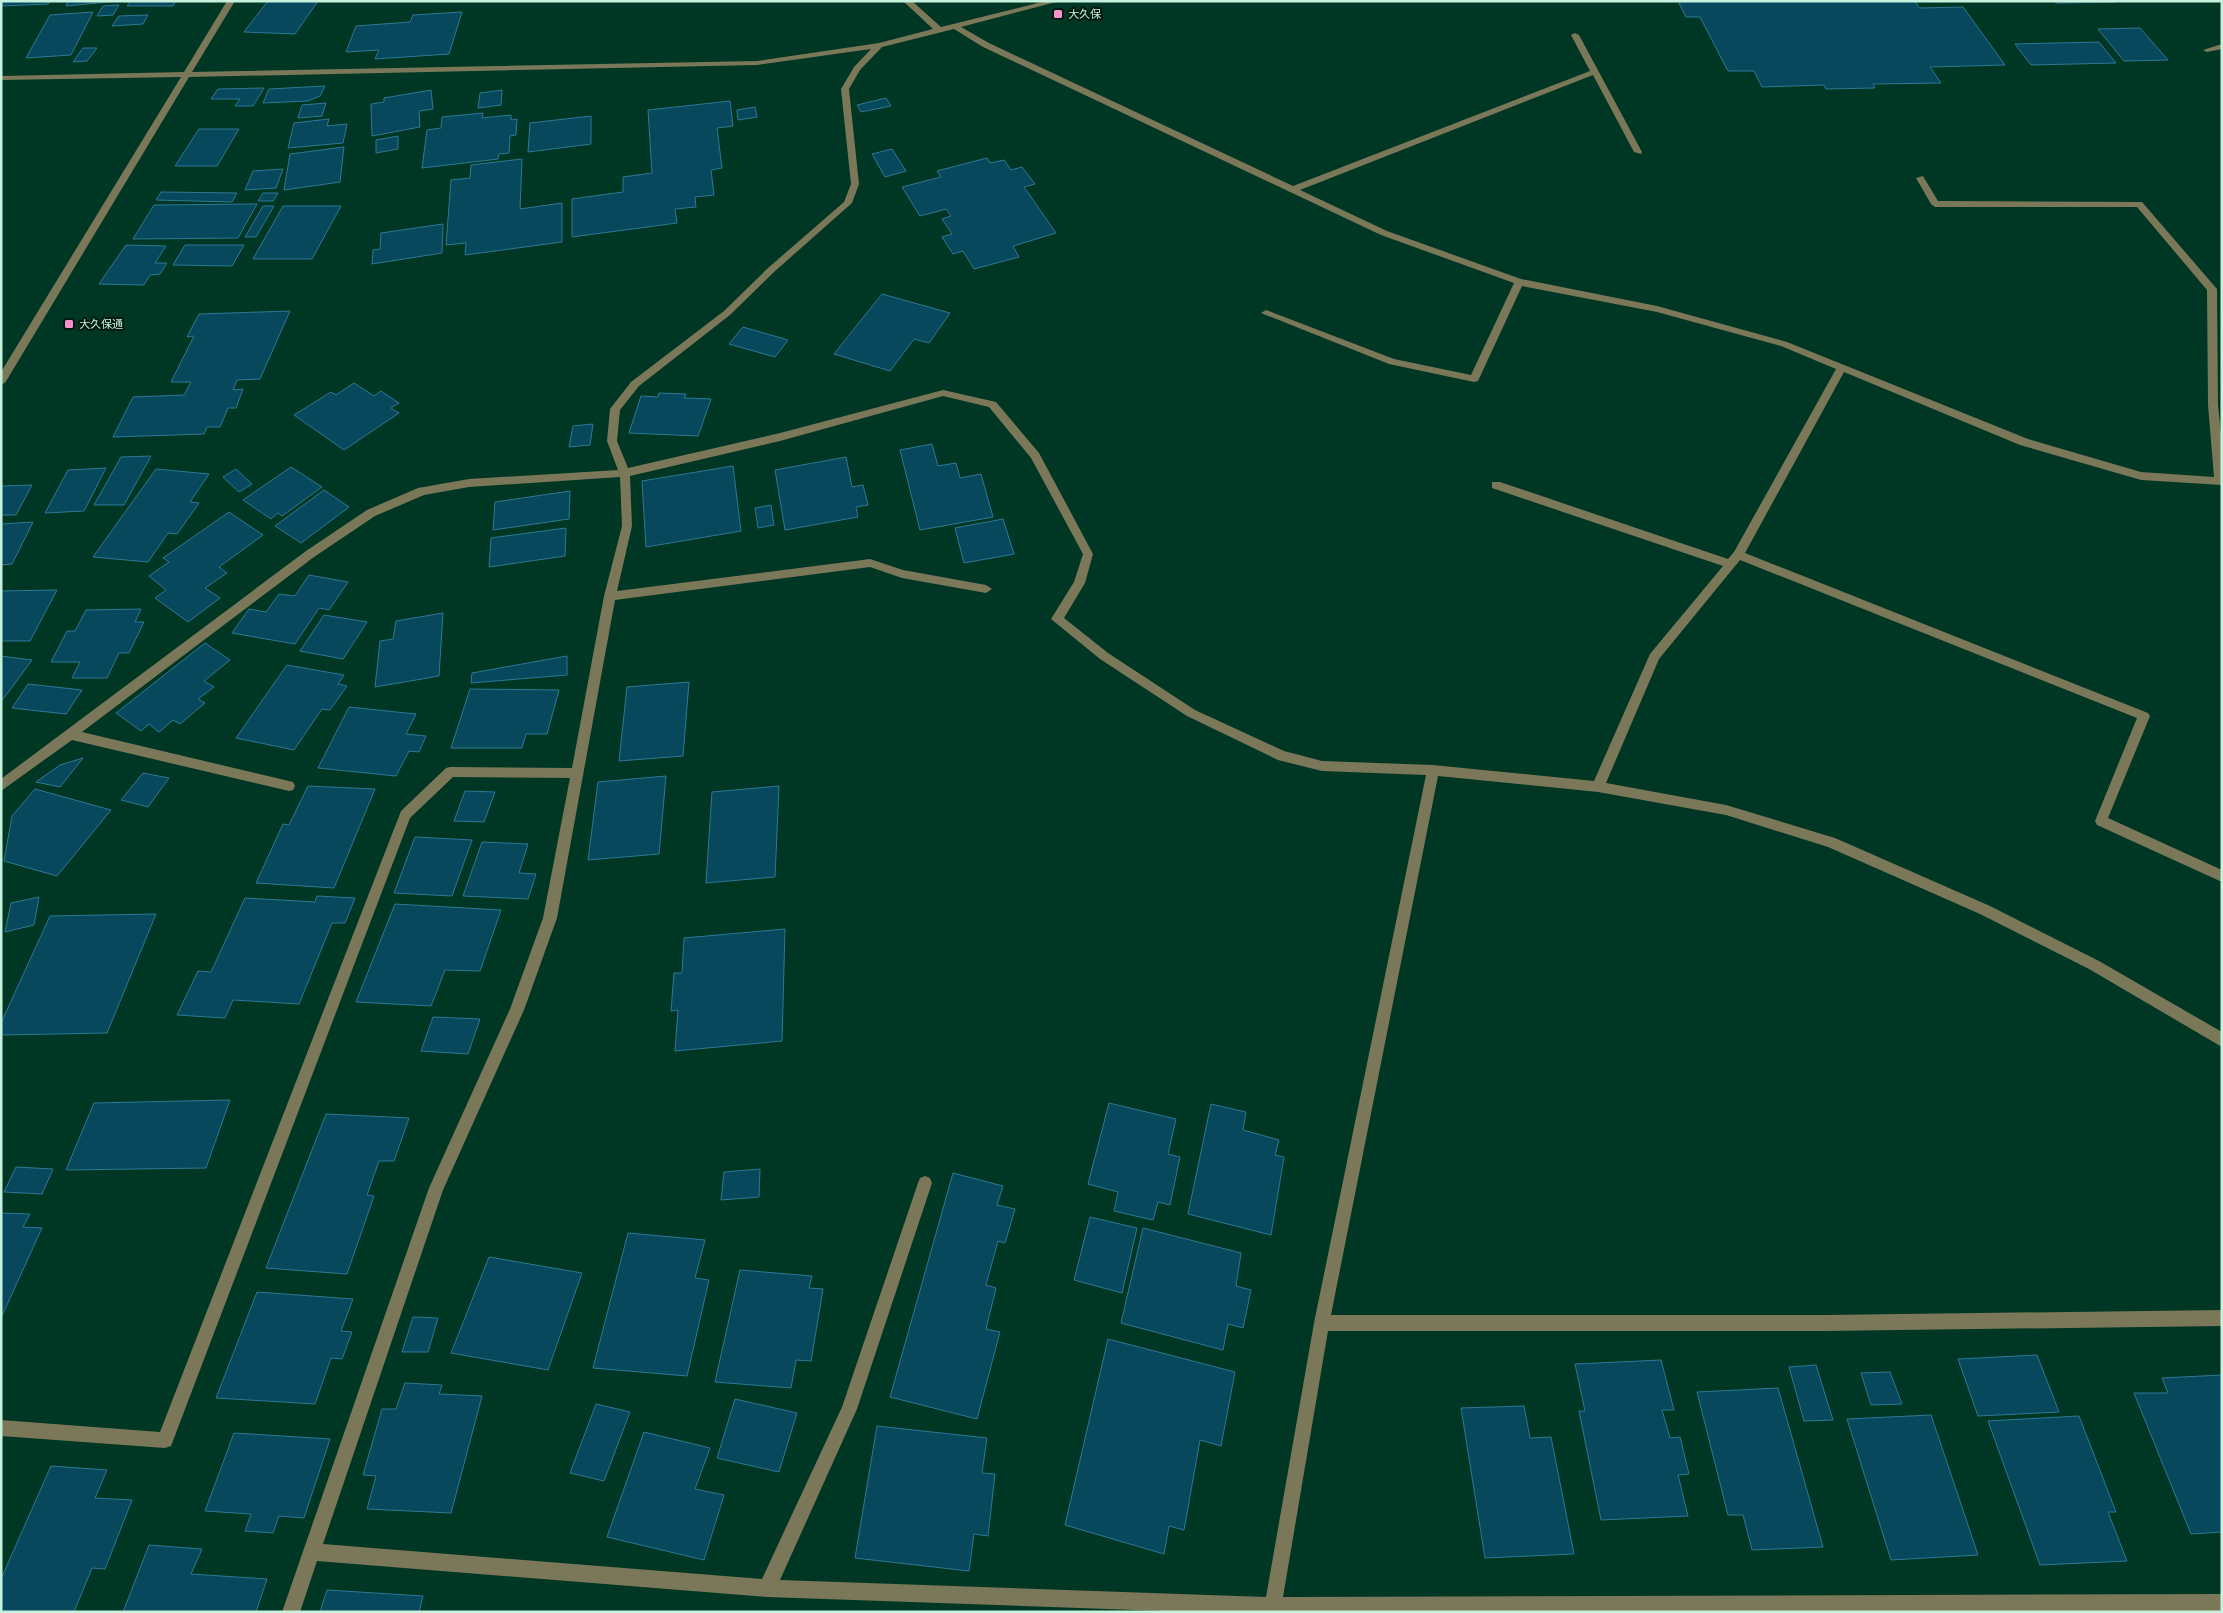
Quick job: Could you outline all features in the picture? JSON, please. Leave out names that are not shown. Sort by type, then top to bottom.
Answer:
[{"type":"street","points":[[1,381],[188,76],[231,1]]},
{"type":"street","points":[[907,1],[940,31]]},
{"type":"street","points":[[1,78],[756,64],[878,45],[1056,1]]},
{"type":"street","points":[[956,26],[986,45],[1384,233],[1519,282],[1657,309],[1784,344],[2024,442],[2141,476],[2221,481],[2213,405],[2217,289],[2139,204],[1935,204],[1920,178]]},
{"type":"street","points":[[1575,35],[1638,152]]},
{"type":"street","points":[[291,1612],[436,1188],[517,1010],[550,918],[610,596],[627,526],[626,473],[612,441],[615,409],[635,384],[727,313],[771,270],[848,203],[855,184],[845,89],[857,69],[878,45]]},
{"type":"street","points":[[2207,50],[2222,46]]},
{"type":"street","points":[[1294,189],[1594,72]]},
{"type":"street","points":[[1266,313],[1392,362],[1474,379],[1519,282]]},
{"type":"street","points":[[1598,787],[1654,657],[1735,560],[1841,368]]},
{"type":"street","points":[[1,786],[310,554],[371,513],[422,491],[469,483],[626,473],[780,437],[944,393],[992,404],[1035,456],[1088,554],[1079,583],[1057,619],[1104,656],[1191,713],[1282,756],[1322,766],[1433,770],[1598,787],[1726,810],[1832,842],[1985,910],[2078,956],[2222,1040]]},
{"type":"street","points":[[1496,485],[1735,560],[2144,716],[2101,821],[2222,876]]},
{"type":"street","points":[[610,596],[870,563],[902,574],[986,589]]},
{"type":"street","points":[[69,734],[289,786]]},
{"type":"street","points":[[1273,1606],[1322,1323],[1433,770]]},
{"type":"street","points":[[1,1428],[165,1440],[405,815],[450,772],[577,773]]},
{"type":"street","points":[[767,1588],[849,1409],[925,1183]]},
{"type":"street","points":[[1322,1323],[1824,1323],[2222,1318]]},
{"type":"street","points":[[312,1552],[767,1588],[1273,1606],[2222,1603]]},
{"type":"building","points":[[1,1],[51,1],[48,4],[1,6]]},
{"type":"building","points":[[68,1],[119,1],[66,6]]},
{"type":"building","points":[[131,1],[176,1],[173,6],[127,6]]},
{"type":"building","points":[[268,1],[318,1],[295,34],[244,32]]},
{"type":"building","points":[[1678,1],[1915,1],[1919,8],[1963,7],[2005,65],[1930,67],[1941,83],[1873,84],[1875,88],[1826,89],[1824,85],[1762,87],[1754,71],[1728,71],[1700,17],[1686,17]]},
{"type":"building","points":[[2054,1],[2115,1],[2116,2],[2056,3]]},
{"type":"building","points":[[119,5],[113,15],[97,16],[103,6]]},
{"type":"building","points":[[93,12],[71,55],[26,58],[50,15]]},
{"type":"building","points":[[462,12],[449,54],[375,59],[379,50],[346,52],[356,26],[410,22],[413,15]]},
{"type":"building","points":[[148,15],[143,24],[112,26],[119,16]]},
{"type":"building","points":[[2140,28],[2168,60],[2124,61],[2098,29]]},
{"type":"building","points":[[2099,42],[2116,63],[2031,65],[2015,44]]},
{"type":"building","points":[[83,48],[97,48],[87,61],[73,62]]},
{"type":"building","points":[[325,86],[320,96],[308,101],[263,103],[269,89]]},
{"type":"building","points":[[264,88],[253,106],[235,106],[240,99],[211,99],[218,89]]},
{"type":"building","points":[[431,90],[433,109],[419,111],[420,127],[372,136],[371,104],[384,102],[384,98]]},
{"type":"building","points":[[502,90],[501,105],[478,108],[480,93]]},
{"type":"building","points":[[886,98],[891,106],[861,112],[857,105]]},
{"type":"building","points":[[730,101],[733,126],[717,128],[722,168],[711,170],[714,195],[695,197],[696,207],[675,209],[677,223],[572,237],[572,199],[623,192],[623,177],[652,173],[648,110]]},
{"type":"building","points":[[326,103],[322,116],[298,118],[302,105]]},
{"type":"building","points":[[755,107],[757,117],[738,120],[737,110]]},
{"type":"building","points":[[483,113],[482,118],[511,115],[511,120],[517,119],[516,135],[510,136],[509,153],[499,154],[498,159],[422,168],[427,130],[441,128],[442,117]]},
{"type":"building","points":[[591,116],[591,144],[528,152],[530,123]]},
{"type":"building","points":[[329,119],[327,126],[347,124],[343,143],[288,148],[294,123]]},
{"type":"building","points":[[199,129],[239,129],[217,166],[175,166]]},
{"type":"building","points":[[398,136],[398,149],[376,153],[376,140]]},
{"type":"building","points":[[344,147],[340,182],[284,190],[290,154]]},
{"type":"building","points":[[892,149],[906,171],[885,177],[872,154]]},
{"type":"building","points":[[987,158],[990,163],[1004,160],[1011,170],[1022,167],[1035,184],[1024,187],[1056,233],[1013,246],[1019,257],[974,269],[963,251],[953,254],[942,237],[952,234],[942,219],[951,216],[946,209],[920,216],[902,187],[941,177],[937,171]]},
{"type":"building","points":[[522,159],[520,209],[562,203],[562,242],[465,255],[466,243],[446,245],[451,180],[470,178],[471,165]]},
{"type":"building","points":[[283,169],[276,188],[245,190],[253,171]]},
{"type":"building","points":[[161,192],[237,193],[232,202],[156,200]]},
{"type":"building","points":[[263,193],[278,193],[273,201],[258,201]]},
{"type":"building","points":[[257,204],[238,238],[133,239],[154,205]]},
{"type":"building","points":[[263,206],[274,206],[256,237],[245,237]]},
{"type":"building","points":[[283,206],[341,206],[312,259],[253,259]]},
{"type":"building","points":[[443,224],[442,253],[372,264],[373,250],[380,249],[381,233]]},
{"type":"building","points":[[126,245],[166,246],[155,263],[167,263],[160,274],[150,275],[144,285],[99,284]]},
{"type":"building","points":[[185,245],[244,245],[232,266],[173,265]]},
{"type":"building","points":[[882,294],[950,313],[929,343],[914,339],[890,371],[834,354]]},
{"type":"building","points":[[290,311],[260,379],[237,380],[233,390],[243,389],[236,408],[228,408],[220,427],[207,427],[204,434],[113,437],[133,397],[184,395],[191,382],[171,382],[194,336],[187,337],[199,314]]},
{"type":"building","points":[[743,327],[788,340],[775,357],[729,344]]},
{"type":"building","points":[[354,383],[374,396],[381,391],[399,403],[391,408],[399,413],[344,450],[294,415],[331,392],[336,395]]},
{"type":"building","points":[[659,393],[686,394],[684,398],[711,399],[698,436],[629,433],[641,396],[658,397]]},
{"type":"building","points":[[593,424],[590,445],[569,447],[573,426]]},
{"type":"building","points":[[932,444],[938,466],[956,463],[960,478],[981,474],[993,517],[920,530],[900,450]]},
{"type":"building","points":[[151,456],[124,505],[94,505],[121,457]]},
{"type":"building","points":[[846,457],[852,487],[863,485],[868,505],[856,507],[858,517],[785,530],[775,470]]},
{"type":"building","points":[[733,466],[741,531],[646,547],[642,481]]},
{"type":"building","points":[[291,467],[322,487],[282,516],[278,513],[271,519],[243,500]]},
{"type":"building","points":[[106,468],[84,511],[45,513],[68,470]]},
{"type":"building","points":[[156,469],[209,474],[190,502],[199,503],[177,534],[168,533],[148,562],[93,557]]},
{"type":"building","points":[[236,469],[252,484],[239,492],[223,477]]},
{"type":"building","points":[[32,485],[16,515],[1,515],[1,486]]},
{"type":"building","points":[[324,490],[349,507],[301,543],[275,526]]},
{"type":"building","points":[[570,491],[569,519],[493,530],[495,502]]},
{"type":"building","points":[[771,505],[774,525],[758,528],[755,508]]},
{"type":"building","points":[[229,512],[263,535],[219,567],[227,573],[205,588],[220,598],[188,622],[155,598],[166,590],[149,576],[169,562],[163,558]]},
{"type":"building","points":[[1003,519],[1014,554],[964,563],[955,528]]},
{"type":"building","points":[[33,522],[12,564],[1,565],[1,524]]},
{"type":"building","points":[[566,528],[565,556],[489,567],[491,538]]},
{"type":"building","points":[[309,575],[348,582],[329,610],[319,608],[295,644],[232,633],[249,609],[266,612],[279,594],[295,596]]},
{"type":"building","points":[[57,590],[30,641],[1,641],[1,591]]},
{"type":"building","points":[[141,609],[135,622],[144,622],[129,653],[119,653],[107,678],[72,678],[80,662],[51,662],[67,631],[75,631],[86,610]]},
{"type":"building","points":[[443,613],[439,676],[375,687],[380,641],[393,639],[396,621]]},
{"type":"building","points":[[324,615],[367,622],[343,659],[300,651]]},
{"type":"building","points":[[205,643],[230,660],[204,681],[214,687],[198,699],[205,703],[180,724],[173,720],[159,732],[149,724],[141,731],[116,713]]},
{"type":"building","points":[[1,656],[32,660],[1,702]]},
{"type":"building","points":[[567,656],[567,675],[471,683],[472,673]]},
{"type":"building","points":[[287,665],[344,675],[338,684],[347,686],[330,710],[322,709],[294,750],[236,738]]},
{"type":"building","points":[[689,682],[683,756],[619,761],[627,687]]},
{"type":"building","points":[[28,684],[82,690],[66,714],[12,708]]},
{"type":"building","points":[[470,689],[559,690],[547,734],[526,734],[522,748],[451,748]]},
{"type":"building","points":[[349,707],[416,714],[406,734],[426,736],[419,752],[409,751],[396,776],[318,768]]},
{"type":"building","points":[[83,758],[60,787],[36,782],[60,765]]},
{"type":"building","points":[[143,773],[169,778],[148,807],[121,800]]},
{"type":"building","points":[[666,776],[659,854],[588,860],[598,782]]},
{"type":"building","points":[[308,786],[375,789],[334,888],[256,883],[283,824],[289,825]]},
{"type":"building","points":[[779,786],[775,877],[706,883],[712,792]]},
{"type":"building","points":[[35,789],[111,810],[57,876],[4,861],[12,816]]},
{"type":"building","points":[[465,791],[495,792],[484,822],[454,821]]},
{"type":"building","points":[[415,837],[472,840],[452,896],[394,893]]},
{"type":"building","points":[[482,842],[528,844],[519,873],[536,874],[528,899],[463,896]]},
{"type":"building","points":[[317,896],[355,898],[345,923],[332,923],[299,1004],[233,1000],[225,1018],[177,1015],[198,971],[211,972],[245,898],[315,902]]},
{"type":"building","points":[[39,897],[34,925],[5,932],[11,903]]},
{"type":"building","points":[[395,904],[501,910],[480,971],[445,970],[431,1006],[356,1002]]},
{"type":"building","points":[[156,914],[107,1033],[1,1035],[1,1023],[50,916]]},
{"type":"building","points":[[785,929],[782,1041],[675,1051],[678,1010],[671,1011],[674,973],[682,973],[684,938]]},
{"type":"building","points":[[433,1017],[480,1019],[468,1054],[421,1051]]},
{"type":"building","points":[[230,1100],[206,1168],[66,1170],[94,1103]]},
{"type":"building","points":[[1109,1103],[1176,1119],[1168,1154],[1180,1157],[1170,1205],[1158,1202],[1153,1220],[1114,1211],[1118,1192],[1088,1184]]},
{"type":"building","points":[[1211,1104],[1246,1112],[1243,1130],[1279,1140],[1275,1155],[1284,1157],[1271,1235],[1188,1214]]},
{"type":"building","points":[[326,1114],[409,1118],[394,1161],[379,1161],[367,1195],[374,1196],[347,1274],[266,1268]]},
{"type":"building","points":[[16,1167],[53,1169],[42,1194],[4,1192]]},
{"type":"building","points":[[760,1169],[759,1197],[721,1200],[724,1172]]},
{"type":"building","points":[[953,1173],[1003,1186],[997,1205],[1015,1209],[1005,1243],[998,1241],[986,1285],[996,1288],[986,1329],[1000,1332],[977,1419],[890,1397]]},
{"type":"building","points":[[1,1213],[30,1214],[23,1227],[42,1228],[1,1318]]},
{"type":"building","points":[[1090,1217],[1137,1228],[1122,1293],[1074,1280]]},
{"type":"building","points":[[1143,1228],[1241,1253],[1236,1286],[1251,1290],[1243,1328],[1228,1324],[1223,1350],[1121,1323]]},
{"type":"building","points":[[628,1233],[705,1240],[695,1278],[709,1280],[687,1376],[593,1368]]},
{"type":"building","points":[[489,1257],[582,1273],[548,1370],[451,1353]]},
{"type":"building","points":[[740,1270],[812,1276],[809,1288],[823,1289],[811,1361],[796,1360],[791,1388],[715,1382]]},
{"type":"building","points":[[257,1292],[353,1299],[341,1331],[352,1332],[342,1359],[331,1358],[315,1404],[216,1398]]},
{"type":"building","points":[[413,1317],[438,1318],[428,1352],[402,1352]]},
{"type":"building","points":[[1108,1339],[1235,1372],[1221,1446],[1200,1440],[1184,1530],[1169,1526],[1164,1554],[1065,1525]]},
{"type":"building","points":[[2037,1355],[2059,1412],[1978,1416],[1958,1359]]},
{"type":"building","points":[[1661,1360],[1674,1410],[1662,1410],[1670,1438],[1680,1437],[1689,1474],[1678,1475],[1688,1516],[1601,1520],[1579,1411],[1585,1411],[1575,1364]]},
{"type":"building","points":[[1816,1365],[1833,1420],[1804,1421],[1789,1367]]},
{"type":"building","points":[[1890,1372],[1902,1404],[1871,1405],[1861,1373]]},
{"type":"building","points":[[2222,1375],[2222,1532],[2191,1534],[2134,1393],[2168,1393],[2162,1378]]},
{"type":"building","points":[[405,1383],[442,1385],[439,1394],[482,1396],[451,1513],[367,1509],[376,1476],[363,1475],[382,1409],[396,1409]]},
{"type":"building","points":[[1778,1388],[1823,1547],[1752,1550],[1743,1515],[1728,1515],[1697,1392]]},
{"type":"building","points":[[735,1399],[797,1413],[779,1472],[717,1458]]},
{"type":"building","points":[[596,1404],[630,1412],[604,1481],[570,1473]]},
{"type":"building","points":[[1524,1406],[1530,1438],[1551,1437],[1574,1554],[1485,1558],[1461,1408]]},
{"type":"building","points":[[1931,1415],[1978,1555],[1891,1560],[1847,1419]]},
{"type":"building","points":[[2079,1416],[2116,1512],[2108,1512],[2127,1561],[2040,1565],[1988,1421]]},
{"type":"building","points":[[877,1426],[987,1438],[982,1473],[995,1474],[988,1536],[974,1534],[969,1571],[855,1558]]},
{"type":"building","points":[[644,1432],[710,1448],[695,1489],[724,1495],[704,1560],[607,1537]]},
{"type":"building","points":[[234,1433],[330,1439],[304,1518],[279,1516],[273,1533],[245,1531],[251,1514],[205,1511]]},
{"type":"building","points":[[51,1466],[107,1470],[95,1498],[132,1500],[105,1569],[92,1568],[74,1612],[1,1612],[1,1579]]},
{"type":"building","points":[[149,1545],[202,1549],[191,1574],[267,1579],[256,1612],[123,1612]]},
{"type":"building","points":[[327,1590],[423,1596],[419,1612],[320,1612]]},
{"type":"place","name":"大久保","points":[[1058,14]]},
{"type":"place","name":"大久保通","points":[[69,324]]}]
